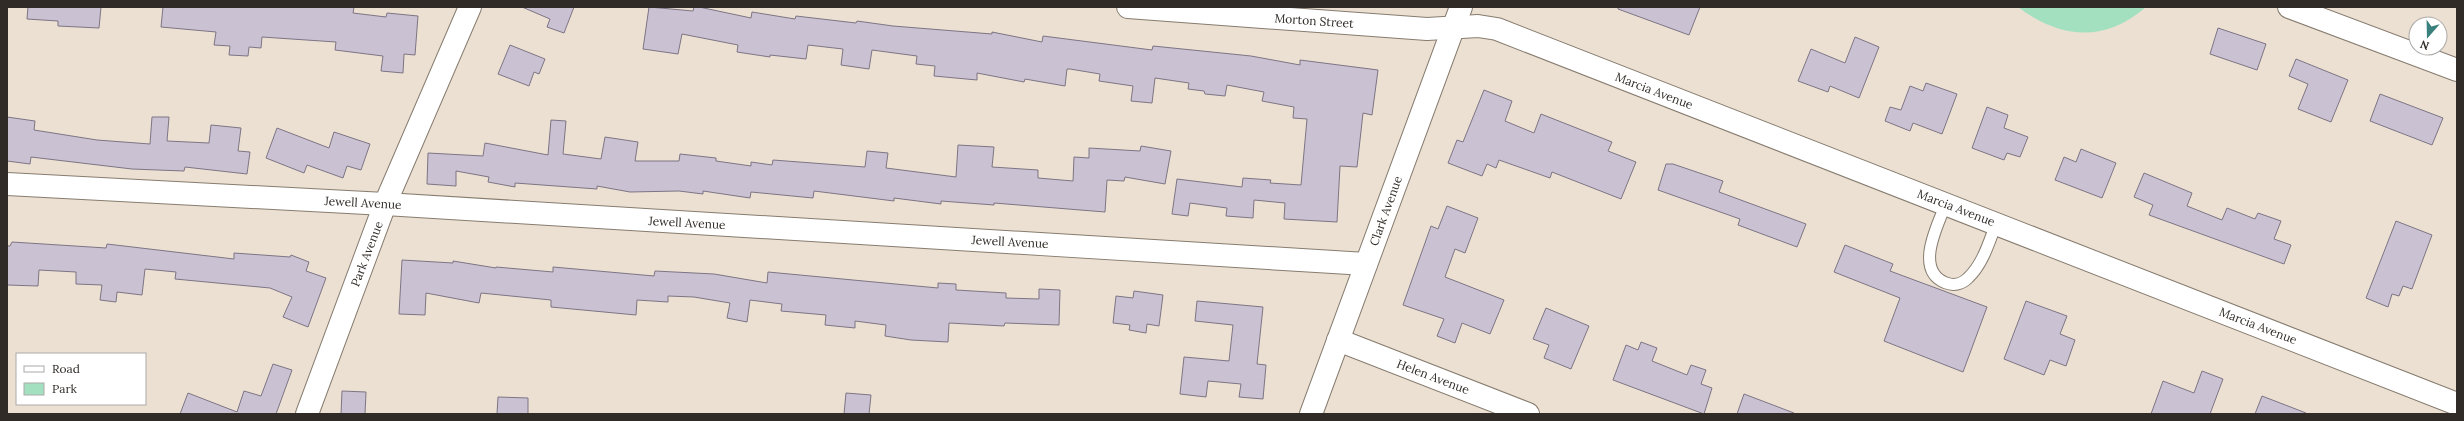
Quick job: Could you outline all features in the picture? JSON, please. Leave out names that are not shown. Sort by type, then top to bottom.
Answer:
[{"type":"street","name":"Park Avenue","points":[[307,414],[385,204],[470,7]]},
{"type":"street","name":"Morton Street","points":[[1128,7],[1428,29],[1453,28]]},
{"type":"street","name":"Clark Avenue","points":[[1311,414],[1461,7]]},
{"type":"street","points":[[2289,7],[2457,70]]},
{"type":"street","name":"Marcia Avenue","points":[[1453,28],[1478,26],[1497,29],[2457,404]]},
{"type":"street","name":"Jewell Avenue","points":[[7,184],[385,204],[1366,264]]},
{"type":"street","name":"Helen Avenue","points":[[1338,340],[1528,414]]},
{"type":"lane","points":[[1946,204],[1934,234],[1930,261],[1932,273],[1940,280],[1950,284],[1961,284],[1969,278],[1983,257],[1996,224]]},
{"type":"green space","points":[[2018,7],[2146,7],[2130,19],[2115,27],[2099,31],[2082,32],[2066,31],[2050,26],[2034,18]]},
{"type":"building","points":[[28,7],[101,7],[99,28],[58,26],[58,21],[27,19]]},
{"type":"building","points":[[163,7],[354,7],[353,13],[386,17],[387,13],[418,16],[415,55],[404,54],[403,73],[381,71],[383,56],[335,50],[336,42],[262,37],[261,48],[249,47],[248,56],[229,55],[230,46],[214,45],[216,32],[161,27]]},
{"type":"building","points":[[522,7],[574,7],[564,33],[547,27],[550,19]]},
{"type":"building","points":[[649,7],[693,11],[694,7],[699,7],[751,18],[752,12],[795,19],[796,16],[856,23],[857,21],[893,26],[992,34],[992,32],[1042,42],[1043,36],[1152,50],[1153,46],[1251,56],[1300,65],[1300,60],[1378,70],[1372,115],[1363,113],[1357,167],[1340,166],[1337,222],[1284,219],[1285,203],[1254,200],[1253,218],[1226,216],[1227,208],[1190,203],[1188,216],[1172,214],[1177,179],[1242,187],[1243,178],[1271,180],[1270,183],[1301,185],[1307,119],[1293,118],[1294,107],[1262,101],[1264,92],[1227,85],[1225,96],[1205,94],[1204,91],[1188,89],[1189,83],[1155,78],[1152,103],[1131,101],[1133,86],[1099,81],[1100,74],[1070,69],[1067,69],[1065,86],[1025,79],[1024,82],[977,73],[977,80],[934,76],[935,66],[916,64],[917,56],[872,50],[869,69],[841,65],[843,49],[808,45],[806,59],[770,55],[770,57],[737,52],[738,45],[682,34],[678,54],[643,49]]},
{"type":"building","points":[[1618,7],[1700,7],[1689,35],[1618,9]]},
{"type":"building","points":[[2218,28],[2266,44],[2257,70],[2210,54]]},
{"type":"building","points":[[1855,37],[1879,47],[1859,98],[1830,86],[1828,92],[1798,81],[1811,49],[1845,63]]},
{"type":"building","points":[[510,45],[545,59],[539,74],[534,72],[529,86],[498,74]]},
{"type":"building","points":[[2296,59],[2348,80],[2331,122],[2298,109],[2308,84],[2289,76]]},
{"type":"building","points":[[1926,83],[1957,94],[1942,134],[1913,123],[1910,131],[1885,121],[1890,107],[1901,110],[1910,86],[1923,91]]},
{"type":"building","points":[[1484,90],[1512,101],[1505,121],[1534,133],[1541,114],[1612,142],[1608,151],[1636,162],[1621,199],[1552,172],[1550,178],[1499,160],[1496,168],[1487,164],[1482,176],[1448,163],[1457,140],[1463,142]]},
{"type":"building","points":[[2380,94],[2443,118],[2432,145],[2370,121]]},
{"type":"building","points":[[1987,107],[2008,115],[2004,128],[2028,137],[2020,157],[2007,153],[2004,160],[1972,148]]},
{"type":"building","points":[[7,117],[35,121],[34,130],[97,140],[150,144],[152,117],[169,117],[167,141],[209,143],[211,125],[241,128],[238,151],[250,152],[247,174],[185,167],[184,171],[132,169],[31,157],[30,164],[7,161]]},
{"type":"building","points":[[551,120],[566,121],[563,154],[601,159],[605,137],[638,142],[635,161],[679,161],[680,154],[716,158],[716,161],[751,166],[751,162],[772,165],[773,160],[865,167],[867,151],[888,153],[886,168],[956,177],[958,145],[994,147],[992,167],[1038,170],[1038,178],[1073,181],[1074,157],[1089,158],[1089,148],[1140,151],[1141,146],[1171,151],[1165,184],[1125,177],[1124,181],[1107,180],[1105,212],[994,203],[994,205],[941,201],[941,204],[894,198],[894,201],[814,191],[813,198],[751,192],[750,198],[703,191],[703,194],[679,191],[630,192],[597,186],[597,189],[515,183],[515,187],[488,182],[489,177],[456,171],[456,186],[427,184],[428,153],[483,156],[485,143],[548,155]]},
{"type":"building","points":[[277,128],[329,148],[334,132],[370,144],[361,170],[347,166],[343,178],[307,165],[304,173],[266,158]]},
{"type":"building","points":[[2081,149],[2116,163],[2102,198],[2055,180],[2064,157],[2076,162]]},
{"type":"building","points":[[1666,164],[1673,164],[1723,181],[1719,192],[1806,224],[1797,247],[1738,225],[1740,219],[1658,190]]},
{"type":"building","points":[[2144,173],[2192,193],[2187,206],[2222,220],[2227,208],[2255,219],[2258,213],[2281,221],[2274,239],[2291,245],[2284,264],[2149,215],[2153,205],[2134,197]]},
{"type":"building","points":[[1447,206],[1478,218],[1465,253],[1455,249],[1445,277],[1504,300],[1490,334],[1462,323],[1455,343],[1437,336],[1444,319],[1403,305],[1431,226],[1438,229]]},
{"type":"building","points":[[2396,221],[2432,235],[2412,289],[2403,286],[2399,296],[2392,294],[2388,307],[2366,298]]},
{"type":"building","points":[[12,242],[106,248],[107,244],[234,259],[234,253],[290,257],[291,255],[309,262],[306,271],[326,278],[308,327],[283,317],[292,297],[270,288],[175,279],[176,272],[145,269],[142,295],[117,292],[116,302],[100,300],[102,285],[76,284],[76,272],[39,270],[38,286],[7,285],[7,246],[10,246]]},
{"type":"building","points":[[1845,245],[1893,264],[1890,271],[1987,307],[1963,372],[1884,341],[1900,298],[1834,272]]},
{"type":"building","points":[[402,260],[453,263],[453,261],[496,268],[553,272],[553,267],[654,276],[655,271],[714,274],[767,283],[768,272],[938,288],[938,283],[956,284],[956,290],[1006,293],[1006,298],[1039,299],[1039,289],[1060,290],[1059,325],[1005,323],[1004,326],[949,323],[948,342],[911,340],[885,336],[886,325],[855,321],[855,328],[825,325],[826,315],[781,311],[782,304],[750,300],[747,322],[727,318],[730,303],[694,297],[668,296],[668,302],[637,300],[636,315],[551,307],[551,300],[481,293],[479,303],[426,293],[425,315],[399,314]]},
{"type":"building","points":[[1134,291],[1163,295],[1159,326],[1147,324],[1146,333],[1129,330],[1130,325],[1113,323],[1116,296],[1133,298]]},
{"type":"building","points":[[1197,301],[1263,307],[1257,364],[1266,365],[1263,399],[1239,397],[1241,384],[1208,381],[1206,397],[1180,394],[1184,357],[1229,361],[1233,325],[1195,321]]},
{"type":"building","points":[[2026,301],[2067,316],[2060,334],[2075,340],[2066,366],[2050,360],[2044,375],[2004,359]]},
{"type":"building","points":[[1546,308],[1589,326],[1571,369],[1544,358],[1549,345],[1533,339]]},
{"type":"building","points":[[1641,342],[1657,348],[1652,361],[1687,375],[1691,365],[1706,370],[1701,384],[1712,388],[1704,414],[1613,380],[1626,345],[1638,350]]},
{"type":"building","points":[[273,364],[292,370],[276,414],[180,414],[188,393],[237,412],[244,391],[261,396]]},
{"type":"building","points":[[2202,371],[2223,379],[2210,414],[2151,414],[2163,381],[2194,393]]},
{"type":"building","points":[[342,391],[366,392],[365,414],[341,414]]},
{"type":"building","points":[[846,393],[871,395],[869,414],[844,414]]},
{"type":"building","points":[[1744,394],[1794,413],[1794,414],[1737,414]]},
{"type":"building","points":[[2262,396],[2306,413],[2306,414],[2255,414]]},
{"type":"building","points":[[498,397],[528,398],[528,414],[497,414]]}]
